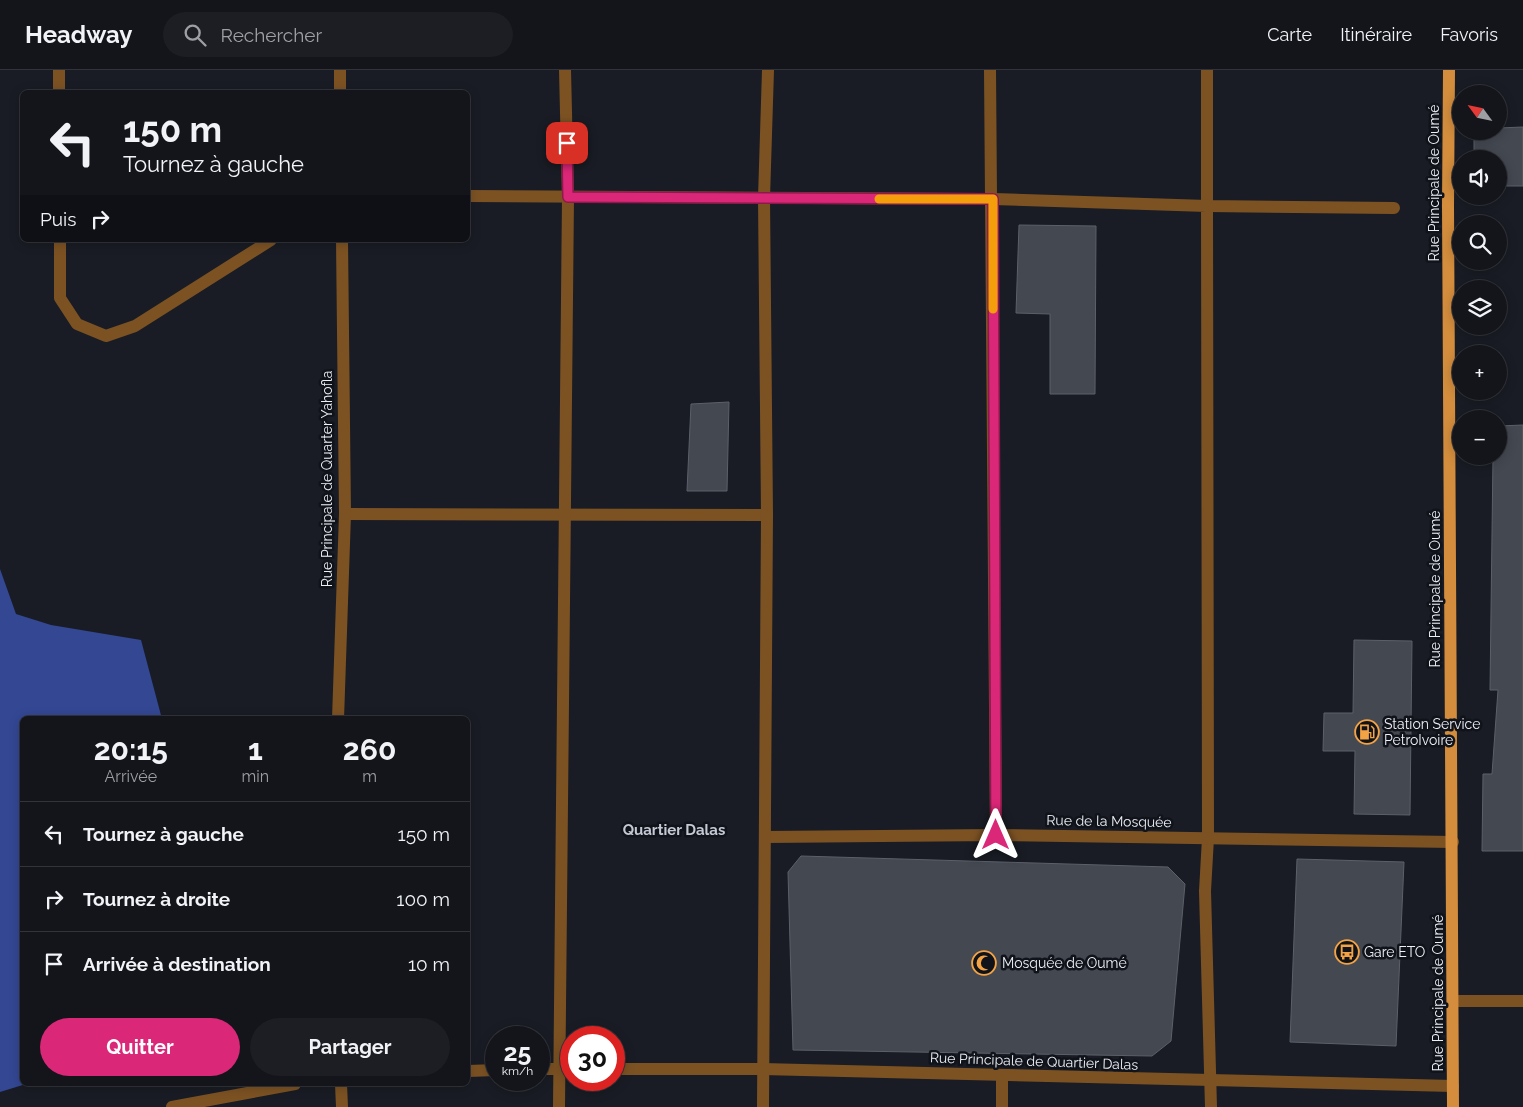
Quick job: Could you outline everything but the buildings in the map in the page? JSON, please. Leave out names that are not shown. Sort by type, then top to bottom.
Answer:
[{"type":"main road","name":"Rue Principale de Oumé","points":[[1449,70],[1448,206],[1454,1001],[1453,1107]]},
{"type":"street","points":[[59,70],[59,90]]},
{"type":"street","points":[[340,70],[340,90]]},
{"type":"street","points":[[565,70],[568,197],[565,1026]]},
{"type":"street","points":[[763,1107],[767,515],[764,198],[768,70]]},
{"type":"street","points":[[990,70],[993,199],[996,835]]},
{"type":"street","points":[[1207,70],[1208,838],[1205,891],[1212,1107]]},
{"type":"street","points":[[470,196],[993,199],[1207,206],[1394,208]]},
{"type":"street","points":[[60,242],[60,298],[77,324],[106,336],[135,326],[268,242]]},
{"type":"street","name":"Rue Principale de Quarter Yahofla","points":[[338,716],[345,514],[342,242]]},
{"type":"street","points":[[345,514],[767,515]]},
{"type":"street","name":"Rue de la Mosquée","points":[[765,836],[996,835],[1453,842]]},
{"type":"street","points":[[1454,1001],[1523,1001]]},
{"type":"street","name":"Rue Principale de Quartier Dalas","points":[[625,1069],[762,1069],[1212,1082],[1453,1086]]},
{"type":"street","points":[[470,1071],[485,1070]]},
{"type":"street","points":[[1002,1075],[1002,1107]]},
{"type":"street","points":[[172,1107],[284,1086]]},
{"type":"street","points":[[341,1086],[342,1107]]},
{"type":"street","points":[[559,1107],[562,1091]]},
{"type":"shaded area","points":[[0,569],[16,614],[51,625],[141,640],[161,716],[20,716],[20,1086],[0,1092]]},
{"type":"slow traffic","points":[[879,199],[993,199],[993,309]]},
{"type":"place","name":"Station Service PetroIvoire","points":[[1367,732]]},
{"type":"place","name":"Gare ETO","points":[[1347,952]]},
{"type":"place","name":"Mosquée de Oumé","points":[[984,963]]},
{"type":"district","name":"Quartier Dalas","points":[[674,830]]},
{"type":"route","points":[[567,143],[568,197],[993,199],[996,835]]}]
